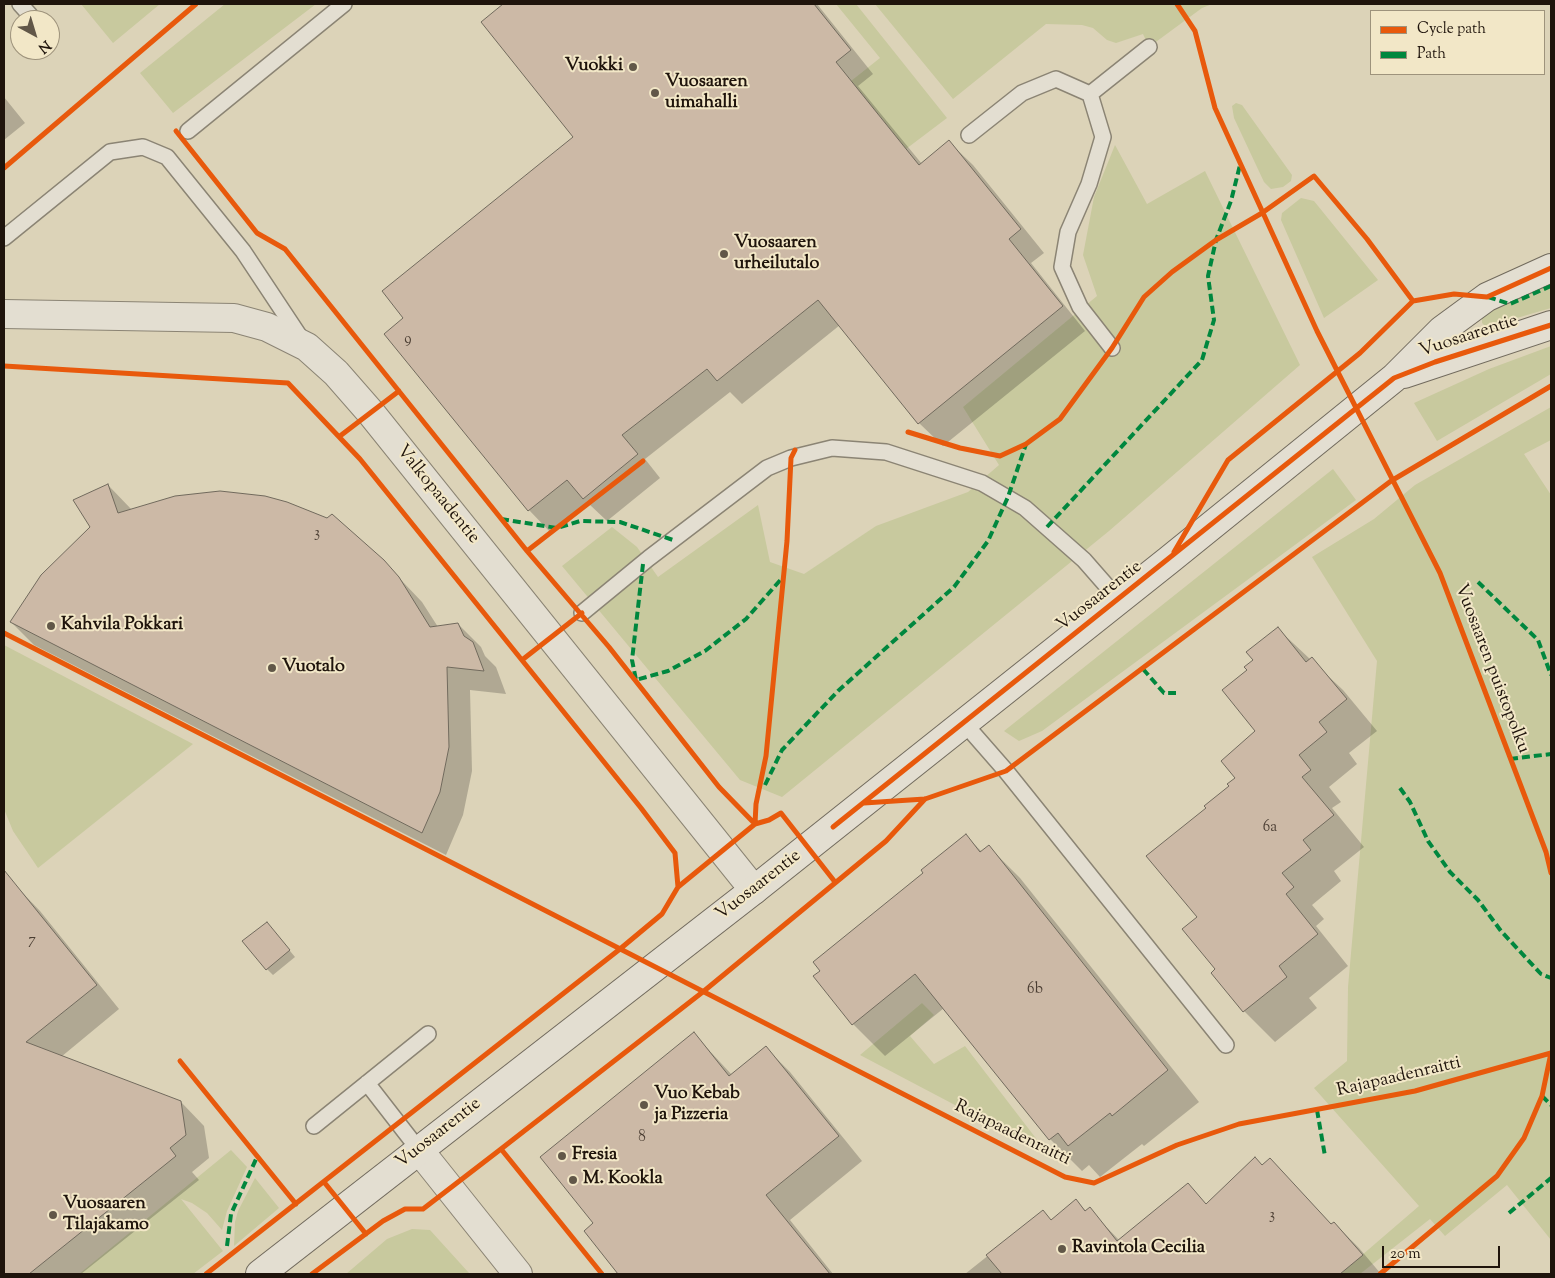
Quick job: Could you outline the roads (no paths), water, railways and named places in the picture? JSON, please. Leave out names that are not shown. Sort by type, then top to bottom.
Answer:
[{"type":"street","name":"Vuosaarentie","points":[[260,1274],[754,890],[1119,600],[1394,378],[1442,330],[1487,297],[1551,268]]},
{"type":"street","name":"Valkopaadentie","points":[[4,314],[234,318],[267,327],[306,347],[336,373],[371,413],[754,890]]},
{"type":"street","name":"Vuosaarentie","points":[[1394,378],[1435,362],[1551,325]]},
{"type":"street","points":[[419,1150],[518,1274]]},
{"type":"lane","points":[[188,131],[344,4]]},
{"type":"lane","points":[[1090,94],[1149,47]]},
{"type":"lane","points":[[969,135],[1022,93],[1056,79],[1090,94],[1103,137],[1089,184],[1068,232],[1062,267],[1080,307],[1112,348]]},
{"type":"lane","points":[[4,238],[110,152],[143,147],[167,157],[243,251],[306,347]]},
{"type":"lane","points":[[582,614],[649,558],[766,468],[792,458],[832,448],[886,452],[982,483],[1008,497],[1032,514],[1084,560],[1119,600]]},
{"type":"lane","points":[[964,723],[1006,771],[1226,1046]]},
{"type":"lane","points":[[314,1126],[428,1034]]},
{"type":"lane","points":[[367,1083],[419,1150]]},
{"type":"place","name":"Vuokki","points":[[633,67]]},
{"type":"place","name":"Vuosaaren uimahalli","points":[[655,93]]},
{"type":"place","name":"Vuosaaren urheilutalo","points":[[724,254]]},
{"type":"place","name":"Kahvila Pokkari","points":[[51,626]]},
{"type":"place","name":"Vuotalo","points":[[272,668]]},
{"type":"place","name":"Vuo Kebab ja Pizzeria","points":[[644,1105]]},
{"type":"place","name":"Fresia","points":[[562,1156]]},
{"type":"place","name":"M. Kookla","points":[[573,1180]]},
{"type":"place","name":"Vuosaaren Tilajakamo","points":[[53,1215]]},
{"type":"place","name":"Ravintola Cecilia","points":[[1062,1249]]}]
